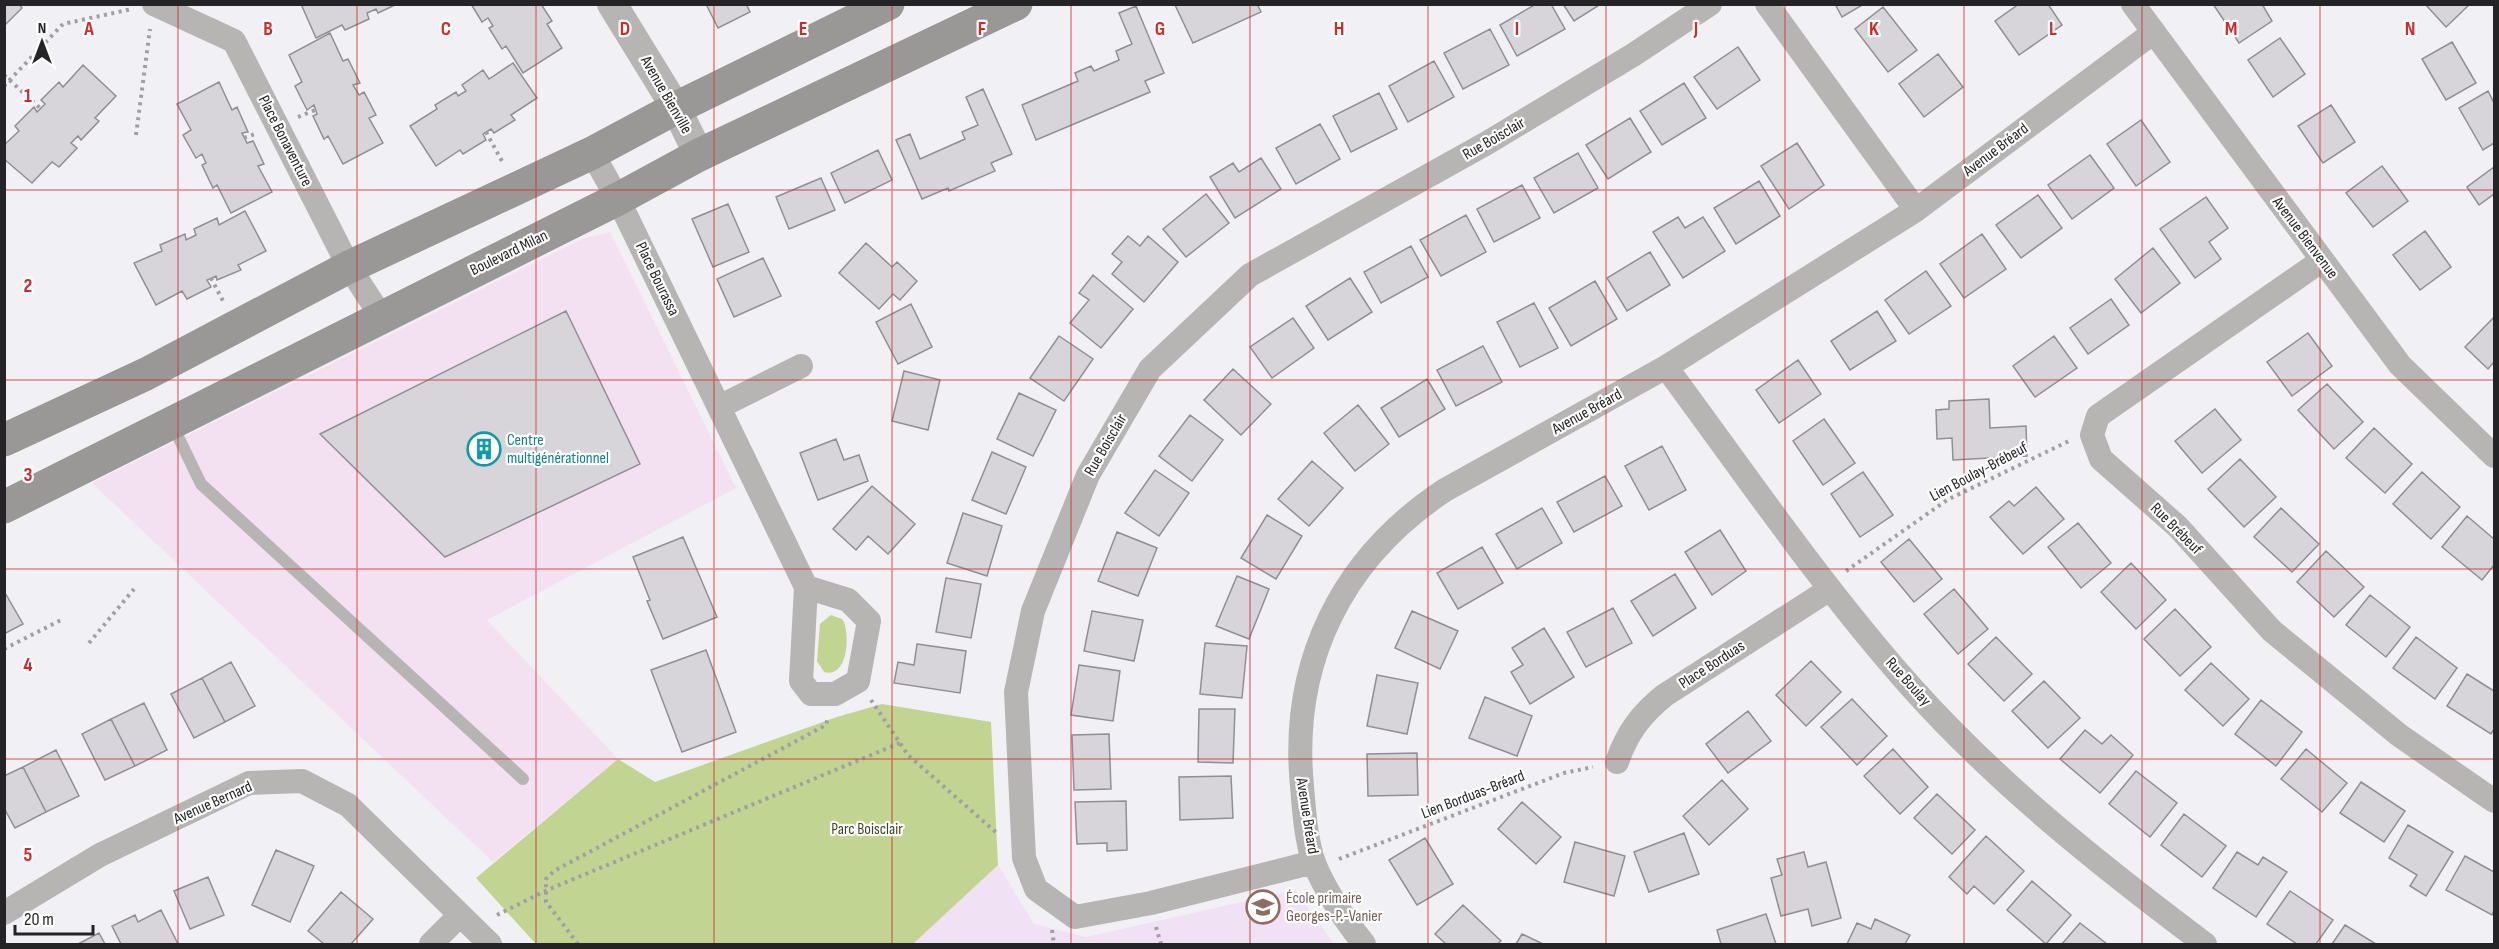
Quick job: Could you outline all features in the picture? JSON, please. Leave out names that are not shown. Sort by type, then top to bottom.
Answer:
[{"type":"main road","points":[[4,440],[146,374],[349,267],[592,153],[676,108],[888,4]]},
{"type":"main road","name":"Boulevard Milan","points":[[4,507],[618,199],[699,155],[1016,4]]},
{"type":"street","name":"Avenue Bienville","points":[[612,4],[676,108],[699,155]]},
{"type":"street","name":"Rue Boisclair","points":[[1314,862],[1151,903],[1075,917],[1036,889],[1024,858],[1016,692],[1033,610],[1088,475],[1150,369],[1250,275],[1487,144],[1633,55],[1710,4]]},
{"type":"street","points":[[1767,4],[1916,210]]},
{"type":"street","name":"Avenue Bienvenue","points":[[2133,4],[2400,365],[2494,456]]},
{"type":"street","name":"Place Bonaventure","points":[[148,6],[234,41],[349,267],[381,316]]},
{"type":"street","name":"Avenue Bréard","points":[[1364,945],[1334,901],[1314,862],[1301,776],[1302,708],[1310,667],[1324,630],[1342,595],[1363,563],[1400,524],[1445,490],[1666,367],[1916,210],[2154,32]]},
{"type":"street","name":"Place Bourassa","points":[[592,153],[618,199],[806,587],[801,681],[811,693],[835,693]]},
{"type":"street","points":[[2092,435],[2098,416],[2321,261]]},
{"type":"street","points":[[719,407],[801,366]]},
{"type":"street","name":"Rue Boulay","points":[[1666,367],[1830,589],[1912,688],[1996,774],[2090,857],[2205,945]]},
{"type":"street","name":"Rue Brébeuf","points":[[2092,435],[2102,459],[2178,527],[2272,631],[2399,735],[2494,801]]},
{"type":"street","points":[[806,587],[848,600],[869,621],[858,681],[835,693]]},
{"type":"street","name":"Place Borduas","points":[[1617,762],[1623,744],[1638,719],[1657,701],[1830,589]]},
{"type":"street","name":"Avenue Bernard","points":[[4,913],[100,855],[249,783],[302,781],[348,805],[490,945]]},
{"type":"street","points":[[431,945],[459,916]]},
{"type":"lane","points":[[172,423],[201,484],[523,779]]},
{"type":"path","points":[[4,86],[63,24],[148,6]]},
{"type":"path","points":[[136,135],[150,28]]},
{"type":"path","points":[[4,75],[41,109]]},
{"type":"path","points":[[486,132],[508,173]]},
{"type":"path","points":[[211,278],[227,311]]},
{"type":"path","name":"Lien Boulay-Brébeuf","points":[[1830,589],[1844,573],[1947,500],[2061,443],[2092,435]]},
{"type":"path","points":[[89,643],[134,588]]},
{"type":"path","points":[[4,649],[63,619]]},
{"type":"path","points":[[858,681],[908,755],[1024,858]]},
{"type":"path","points":[[579,945],[546,902],[546,879],[554,871],[826,725],[835,693]]},
{"type":"path","points":[[497,915],[545,891],[900,743]]},
{"type":"path","name":"Lien Borduas-Bréard","points":[[1339,859],[1564,773],[1617,762]]},
{"type":"shaded area","name":"Centre multigénérationnel","points":[[610,232],[736,488],[487,620],[618,759],[493,862],[92,483],[582,239]]},
{"type":"shaded area","name":"École primaire Georges-P.-Vanier","points":[[998,865],[1034,924],[1086,937],[1295,890],[1334,944],[913,944]]},
{"type":"green space","points":[[831,615],[842,619],[845,624],[846,652],[839,668],[833,672],[824,672],[817,661],[820,624]]},
{"type":"green space","name":"Parc Boisclair","points":[[882,704],[991,722],[998,865],[913,944],[536,944],[476,878],[618,759],[655,782],[837,717]]},
{"type":"building","points":[[4,4],[19,4],[22,8],[4,26]]},
{"type":"building","points":[[301,4],[397,4],[378,13],[376,9],[367,13],[369,19],[345,30],[342,25],[316,38]]},
{"type":"building","points":[[471,4],[541,4],[552,21],[547,24],[562,48],[523,73],[506,46],[502,49],[489,28],[493,26],[488,18],[482,22]]},
{"type":"building","points":[[706,4],[746,4],[750,12],[718,28]]},
{"type":"building","points":[[1257,4],[1261,12],[1193,43],[1175,5]]},
{"type":"building","points":[[1536,4],[1551,4],[1565,29],[1517,56],[1500,25]]},
{"type":"building","points":[[1563,4],[1601,4],[1574,21]]},
{"type":"building","points":[[1835,4],[1864,4],[1842,17]]},
{"type":"building","points":[[2019,4],[2048,4],[2062,25],[2019,55],[1995,21]]},
{"type":"building","points":[[2213,4],[2262,4],[2272,21],[2239,43]]},
{"type":"building","points":[[2425,4],[2470,4],[2446,27]]},
{"type":"building","points":[[1136,6],[1164,73],[1145,81],[1150,92],[1036,140],[1022,105],[1078,81],[1075,73],[1091,66],[1094,71],[1119,60],[1116,51],[1132,44],[1119,13]]},
{"type":"building","points":[[1883,7],[1917,50],[1888,72],[1855,29]]},
{"type":"building","points":[[1490,29],[1509,65],[1463,89],[1444,53]]},
{"type":"building","points":[[330,33],[343,61],[348,59],[360,83],[353,85],[359,95],[364,92],[376,115],[369,118],[383,143],[343,164],[328,136],[324,139],[313,116],[317,114],[314,105],[307,110],[295,86],[302,82],[289,55]]},
{"type":"building","points":[[2280,38],[2305,74],[2273,97],[2248,60]]},
{"type":"building","points":[[2452,42],[2476,83],[2446,100],[2422,59]]},
{"type":"building","points":[[1738,47],[1760,80],[1717,109],[1694,77]]},
{"type":"building","points":[[1938,54],[1963,87],[1924,117],[1899,84]]},
{"type":"building","points":[[1434,61],[1454,97],[1408,122],[1389,86]]},
{"type":"building","points":[[513,63],[537,98],[511,115],[515,120],[494,133],[491,129],[483,134],[486,140],[463,154],[460,150],[436,166],[410,126],[437,109],[435,105],[456,92],[458,96],[466,91],[462,85],[483,70],[489,79]]},
{"type":"building","points":[[83,65],[116,96],[95,118],[99,121],[81,140],[78,136],[71,143],[77,148],[59,167],[52,162],[32,183],[4,159],[4,145],[19,131],[15,126],[34,107],[37,112],[45,104],[41,100],[59,82],[63,87]]},
{"type":"building","points":[[219,82],[232,110],[237,107],[248,132],[242,133],[247,143],[253,141],[264,164],[258,166],[272,192],[231,213],[217,185],[213,188],[202,165],[206,163],[202,154],[196,158],[183,135],[191,130],[177,104]]},
{"type":"building","points":[[1684,83],[1706,118],[1662,145],[1640,111]]},
{"type":"building","points":[[983,89],[1012,154],[991,163],[995,171],[949,191],[948,188],[922,199],[896,140],[910,134],[920,159],[965,139],[962,132],[978,125],[966,97]]},
{"type":"building","points":[[2488,91],[2494,103],[2494,143],[2483,150],[2459,108]]},
{"type":"building","points":[[1379,93],[1397,129],[1351,152],[1333,116]]},
{"type":"building","points":[[2331,105],[2355,142],[2323,163],[2298,126]]},
{"type":"building","points":[[1630,118],[1651,152],[1608,179],[1586,145]]},
{"type":"building","points":[[2141,120],[2170,162],[2136,186],[2107,144]]},
{"type":"building","points":[[1320,124],[1340,159],[1296,184],[1276,148]]},
{"type":"building","points":[[1797,143],[1824,185],[1789,209],[1761,166]]},
{"type":"building","points":[[878,150],[892,180],[845,203],[831,173]]},
{"type":"building","points":[[1578,153],[1598,188],[1554,213],[1534,178]]},
{"type":"building","points":[[2090,155],[2114,188],[2072,219],[2048,185]]},
{"type":"building","points":[[1261,158],[1281,189],[1235,218],[1210,177],[1233,163],[1239,172]]},
{"type":"building","points":[[2382,166],[2408,201],[2373,227],[2346,193]]},
{"type":"building","points":[[2494,167],[2494,194],[2479,205],[2467,187]]},
{"type":"building","points":[[821,178],[835,210],[789,229],[776,197]]},
{"type":"building","points":[[1759,181],[1780,216],[1736,244],[1714,208]]},
{"type":"building","points":[[1522,185],[1540,218],[1494,242],[1477,209]]},
{"type":"building","points":[[1206,194],[1229,223],[1186,257],[1163,229]]},
{"type":"building","points":[[2038,195],[2062,228],[2021,258],[1996,225]]},
{"type":"building","points":[[2206,197],[2228,228],[2209,242],[2221,259],[2195,278],[2160,229]]},
{"type":"building","points":[[728,204],[749,252],[713,267],[692,219]]},
{"type":"building","points":[[245,211],[266,251],[238,265],[241,270],[217,280],[216,276],[207,280],[211,287],[187,299],[182,291],[156,305],[134,263],[162,251],[160,245],[185,234],[186,240],[196,235],[194,229],[217,218],[219,225]]},
{"type":"building","points":[[1466,215],[1486,252],[1441,276],[1420,240]]},
{"type":"building","points":[[1678,217],[1685,228],[1703,217],[1725,251],[1683,278],[1653,232]]},
{"type":"building","points":[[2425,231],[2451,267],[2420,290],[2393,255]]},
{"type":"building","points":[[1982,234],[2006,269],[1964,298],[1940,264]]},
{"type":"building","points":[[1128,236],[1140,246],[1148,236],[1178,262],[1144,302],[1112,274],[1122,262],[1112,254]]},
{"type":"building","points":[[866,243],[892,267],[897,262],[917,281],[900,300],[893,294],[879,309],[839,273]]},
{"type":"building","points":[[1411,246],[1428,277],[1381,303],[1364,272]]},
{"type":"building","points":[[2153,248],[2180,283],[2141,313],[2115,279]]},
{"type":"building","points":[[1650,252],[1670,285],[1627,311],[1607,278]]},
{"type":"building","points":[[763,258],[781,296],[734,317],[717,279]]},
{"type":"building","points":[[1926,271],[1951,306],[1909,334],[1885,300]]},
{"type":"building","points":[[1093,275],[1133,309],[1101,348],[1070,323],[1089,300],[1079,293]]},
{"type":"building","points":[[1350,278],[1372,312],[1328,340],[1306,306]]},
{"type":"building","points":[[1595,281],[1617,319],[1571,346],[1549,308]]},
{"type":"building","points":[[2111,299],[2129,325],[2088,354],[2070,328]]},
{"type":"building","points":[[1534,303],[1558,348],[1520,367],[1497,322]]},
{"type":"building","points":[[911,304],[932,347],[898,364],[876,322]]},
{"type":"building","name":"Centre multigénérationnel","points":[[566,311],[640,464],[445,557],[320,434]]},
{"type":"building","points":[[1877,311],[1896,341],[1850,370],[1831,341]]},
{"type":"building","points":[[2494,317],[2494,362],[2488,369],[2465,347]]},
{"type":"building","points":[[1293,318],[1314,348],[1272,378],[1250,347]]},
{"type":"building","points":[[2308,333],[2332,366],[2292,396],[2267,362]]},
{"type":"building","points":[[1059,336],[1093,359],[1064,401],[1030,378]]},
{"type":"building","points":[[2054,336],[2077,368],[2035,397],[2013,366]]},
{"type":"building","points":[[1483,346],[1502,382],[1456,406],[1437,370]]},
{"type":"building","points":[[1798,360],[1821,394],[1779,423],[1756,390]]},
{"type":"building","points":[[1233,369],[1271,404],[1241,435],[1204,400]]},
{"type":"building","points":[[904,371],[940,380],[928,430],[892,421]]},
{"type":"building","points":[[1427,379],[1445,409],[1399,437],[1381,408]]},
{"type":"building","points":[[2327,384],[2363,422],[2334,449],[2298,410]]},
{"type":"building","points":[[1019,393],[1056,410],[1033,456],[997,439]]},
{"type":"building","points":[[1989,399],[1990,428],[2026,426],[2027,456],[1953,460],[1952,438],[1937,439],[1936,410],[1949,409],[1949,401]]},
{"type":"building","points":[[1358,405],[1389,444],[1355,471],[1324,433]]},
{"type":"building","points":[[2215,409],[2241,440],[2202,473],[2175,441]]},
{"type":"building","points":[[1190,415],[1223,440],[1192,481],[1159,456]]},
{"type":"building","points":[[1824,419],[1855,463],[1823,485],[1793,441]]},
{"type":"building","points":[[2374,428],[2412,464],[2385,493],[2346,458]]},
{"type":"building","points":[[836,439],[844,460],[859,455],[868,481],[818,500],[800,453]]},
{"type":"building","points":[[1662,446],[1686,490],[1649,510],[1625,466]]},
{"type":"building","points":[[992,452],[1026,467],[1006,514],[972,500]]},
{"type":"building","points":[[2240,459],[2276,497],[2244,527],[2208,489]]},
{"type":"building","points":[[1312,461],[1343,488],[1309,526],[1278,499]]},
{"type":"building","points":[[1155,470],[1189,493],[1159,536],[1125,513]]},
{"type":"building","points":[[1863,472],[1893,515],[1860,537],[1831,494]]},
{"type":"building","points":[[2422,472],[2460,507],[2431,539],[2393,504]]},
{"type":"building","points":[[1605,476],[1622,506],[1574,532],[1557,502]]},
{"type":"building","points":[[872,486],[915,524],[888,554],[868,536],[856,550],[833,529]]},
{"type":"building","points":[[2036,487],[2064,519],[2023,554],[1990,517],[2009,501],[2014,506]]},
{"type":"building","points":[[1542,508],[1562,543],[1517,569],[1496,534]]},
{"type":"building","points":[[2281,508],[2319,544],[2292,572],[2254,537]]},
{"type":"building","points":[[963,513],[1002,526],[987,576],[947,563]]},
{"type":"building","points":[[1267,515],[1302,536],[1276,579],[1241,558]]},
{"type":"building","points":[[2467,516],[2494,539],[2494,565],[2482,580],[2442,547]]},
{"type":"building","points":[[2078,523],[2111,563],[2081,588],[2048,547]]},
{"type":"building","points":[[1720,530],[1746,571],[1712,595],[1685,552]]},
{"type":"building","points":[[1117,532],[1157,548],[1138,596],[1098,581]]},
{"type":"building","points":[[683,537],[717,617],[663,639],[647,601],[650,600],[633,557]]},
{"type":"building","points":[[1909,539],[1942,579],[1914,602],[1881,562]]},
{"type":"building","points":[[1482,547],[1503,583],[1458,609],[1437,573]]},
{"type":"building","points":[[2326,551],[2364,587],[2334,617],[2297,582]]},
{"type":"building","points":[[2131,563],[2166,600],[2136,629],[2101,592]]},
{"type":"building","points":[[1675,574],[1696,608],[1653,636],[1631,601]]},
{"type":"building","points":[[1237,576],[1269,589],[1249,639],[1216,626]]},
{"type":"building","points":[[946,578],[981,584],[971,638],[936,632]]},
{"type":"building","points":[[1954,589],[1988,629],[1958,654],[1924,614]]},
{"type":"building","points":[[4,591],[23,624],[4,634]]},
{"type":"building","points":[[2370,595],[2410,627],[2386,657],[2346,625]]},
{"type":"building","points":[[1613,608],[1632,643],[1586,667],[1567,632]]},
{"type":"building","points":[[2175,609],[2211,647],[2180,676],[2144,639]]},
{"type":"building","points":[[1092,611],[1143,620],[1134,661],[1084,651]]},
{"type":"building","points":[[1412,611],[1458,631],[1440,669],[1395,648]]},
{"type":"building","points":[[1544,628],[1574,677],[1530,704],[1511,672],[1523,665],[1512,648]]},
{"type":"building","points":[[1996,637],[2032,674],[2004,701],[1968,664]]},
{"type":"building","points":[[2416,637],[2457,668],[2435,699],[2393,668]]},
{"type":"building","points":[[1205,643],[1247,646],[1242,698],[1200,694]]},
{"type":"building","points":[[917,644],[966,651],[960,693],[894,683],[898,662],[914,665]]},
{"type":"building","points":[[706,650],[736,732],[682,752],[651,670]]},
{"type":"building","points":[[1811,661],[1841,692],[1806,726],[1776,695]]},
{"type":"building","points":[[231,662],[255,706],[225,722],[202,678]]},
{"type":"building","points":[[2211,663],[2249,699],[2223,726],[2185,690]]},
{"type":"building","points":[[1079,665],[1120,671],[1113,721],[1071,715]]},
{"type":"building","points":[[2467,674],[2494,691],[2494,729],[2491,734],[2447,706]]},
{"type":"building","points":[[1377,675],[1418,683],[1407,734],[1367,726]]},
{"type":"building","points":[[202,678],[225,722],[194,738],[171,694]]},
{"type":"building","points":[[2044,681],[2080,718],[2048,748],[2012,711]]},
{"type":"building","points":[[1485,697],[1532,716],[1517,756],[1469,738]]},
{"type":"building","points":[[1852,699],[1887,736],[1857,765],[1821,727]]},
{"type":"building","points":[[2261,700],[2302,732],[2276,766],[2235,734]]},
{"type":"building","points":[[144,703],[167,750],[135,766],[111,719]]},
{"type":"building","points":[[1199,709],[1235,709],[1233,763],[1198,762]]},
{"type":"building","points":[[1748,711],[1771,741],[1728,773],[1706,744]]},
{"type":"building","points":[[111,719],[135,766],[105,780],[82,734]]},
{"type":"building","points":[[2085,730],[2102,744],[2111,735],[2133,755],[2100,793],[2060,759]]},
{"type":"building","points":[[1109,734],[1111,789],[1074,790],[1072,735]]},
{"type":"building","points":[[1893,749],[1928,787],[1900,814],[1864,776]]},
{"type":"building","points":[[2306,749],[2347,783],[2322,812],[2281,779]]},
{"type":"building","points":[[56,750],[79,796],[46,812],[23,767]]},
{"type":"building","points":[[1417,753],[1418,795],[1368,796],[1367,754]]},
{"type":"building","points":[[23,767],[46,812],[15,828],[4,808],[4,776]]},
{"type":"building","points":[[2136,771],[2177,803],[2150,837],[2109,804]]},
{"type":"building","points":[[1231,776],[1233,818],[1180,820],[1179,777]]},
{"type":"building","points":[[1722,780],[1748,809],[1709,845],[1683,816]]},
{"type":"building","points":[[2361,782],[2405,811],[2384,842],[2340,813]]},
{"type":"building","points":[[1937,794],[1975,830],[1952,854],[1914,818]]},
{"type":"building","points":[[1126,801],[1127,850],[1107,851],[1107,843],[1077,844],[1075,802]]},
{"type":"building","points":[[1522,802],[1561,837],[1536,864],[1498,829]]},
{"type":"building","points":[[2184,814],[2226,846],[2202,877],[2161,845]]},
{"type":"building","points":[[2408,825],[2453,852],[2426,896],[2410,886],[2417,875],[2389,858]]},
{"type":"building","points":[[1684,833],[1699,874],[1649,892],[1634,852]]},
{"type":"building","points":[[1986,836],[2024,871],[1994,904],[1974,886],[1967,894],[1949,877]]},
{"type":"building","points":[[1425,838],[1453,884],[1417,905],[1389,860]]},
{"type":"building","points":[[1575,842],[1625,856],[1614,896],[1564,882]]},
{"type":"building","points":[[276,850],[314,866],[290,922],[252,905]]},
{"type":"building","points":[[1804,852],[1808,867],[1826,862],[1841,918],[1812,926],[1808,909],[1781,916],[1771,878],[1782,875],[1777,859]]},
{"type":"building","points":[[2237,852],[2258,865],[2263,857],[2287,872],[2256,917],[2213,888]]},
{"type":"building","points":[[2465,856],[2494,872],[2492,915],[2446,890]]},
{"type":"building","points":[[208,877],[224,915],[190,929],[174,891]]},
{"type":"building","points":[[2032,881],[2071,915],[2046,944],[2007,910]]},
{"type":"building","points":[[2290,891],[2333,920],[2316,944],[2297,944],[2267,924]]},
{"type":"building","points":[[341,892],[373,919],[351,944],[324,944],[308,931]]},
{"type":"building","points":[[1463,905],[1501,941],[1497,944],[1446,944],[1435,934]]},
{"type":"building","points":[[161,910],[178,944],[121,944],[112,926],[135,915],[138,922]]},
{"type":"building","points":[[1766,914],[1776,944],[1721,944],[1717,930]]},
{"type":"building","points":[[1875,919],[1910,935],[1905,944],[1847,944],[1857,923],[1871,929]]},
{"type":"building","points":[[2080,923],[2107,944],[2062,944]]},
{"type":"building","points":[[2345,925],[2376,944],[2332,944]]},
{"type":"building","points":[[99,933],[105,944],[78,944]]},
{"type":"building","points":[[1522,934],[1543,944],[1516,944]]},
{"type":"place","name":"Centre multigénérationnel","points":[[484,449]]},
{"type":"place","name":"École primaire Georges-P.-Vanier","points":[[1263,907]]}]
